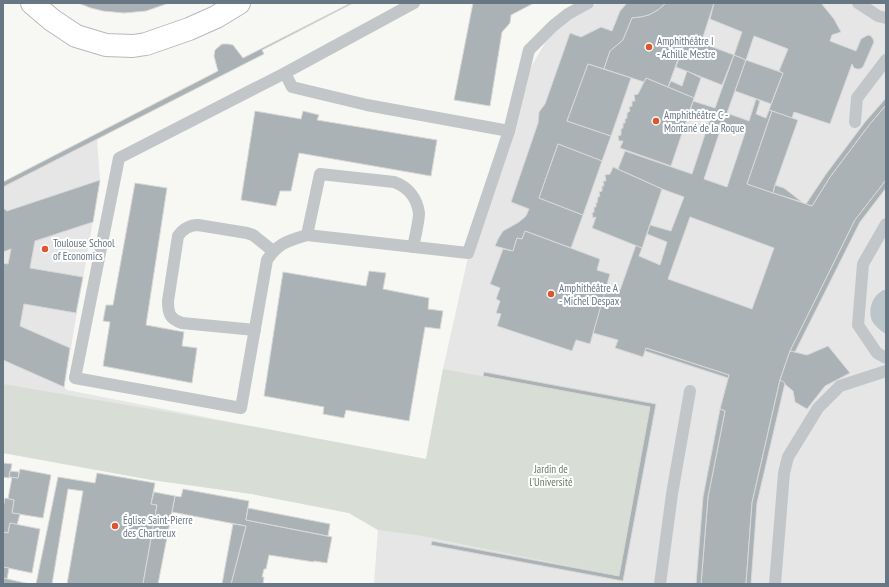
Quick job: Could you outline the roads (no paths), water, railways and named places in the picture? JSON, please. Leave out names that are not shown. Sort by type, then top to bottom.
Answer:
[{"type":"street","points":[[32,3],[52,20],[76,36],[106,45],[133,46],[146,44],[189,29],[216,17],[239,3]]},
{"type":"lane","points":[[414,3],[285,73],[120,158],[75,378],[241,408],[267,260],[273,251],[286,242],[307,235],[468,253],[509,132],[529,50],[553,26],[568,14],[588,3]]},
{"type":"lane","points":[[858,3],[878,16],[886,18]]},
{"type":"lane","points":[[855,122],[857,98],[886,60]]},
{"type":"lane","points":[[285,73],[292,87],[367,105],[509,132]]},
{"type":"lane","points":[[307,235],[320,174],[394,182],[402,185],[412,194],[419,213],[413,247]]},
{"type":"lane","points":[[886,224],[863,264],[858,325],[877,354],[886,358]]},
{"type":"lane","points":[[255,330],[182,323],[175,321],[170,316],[168,301],[178,236],[186,228],[193,225],[198,225],[253,235],[273,251]]},
{"type":"lane","points":[[775,584],[784,473],[788,457],[818,408],[840,386],[886,371]]},
{"type":"lane","points":[[660,584],[672,494],[690,391]]},
{"type":"place","name":"Amphithéâtre I - Achille Mestre","points":[[649,47]]},
{"type":"place","name":"Amphithéâtre C - Montané de la Roque","points":[[656,121]]},
{"type":"place","name":"Toulouse School of Economics","points":[[45,249]]},
{"type":"place","name":"Amphithéâtre A - Michel Despax","points":[[551,294]]},
{"type":"place","name":"Église Saint-Pierre des Chartreux","points":[[115,526]]},
{"type":"park label","name":"Jardin de l'Université","points":[[551,475]]}]
